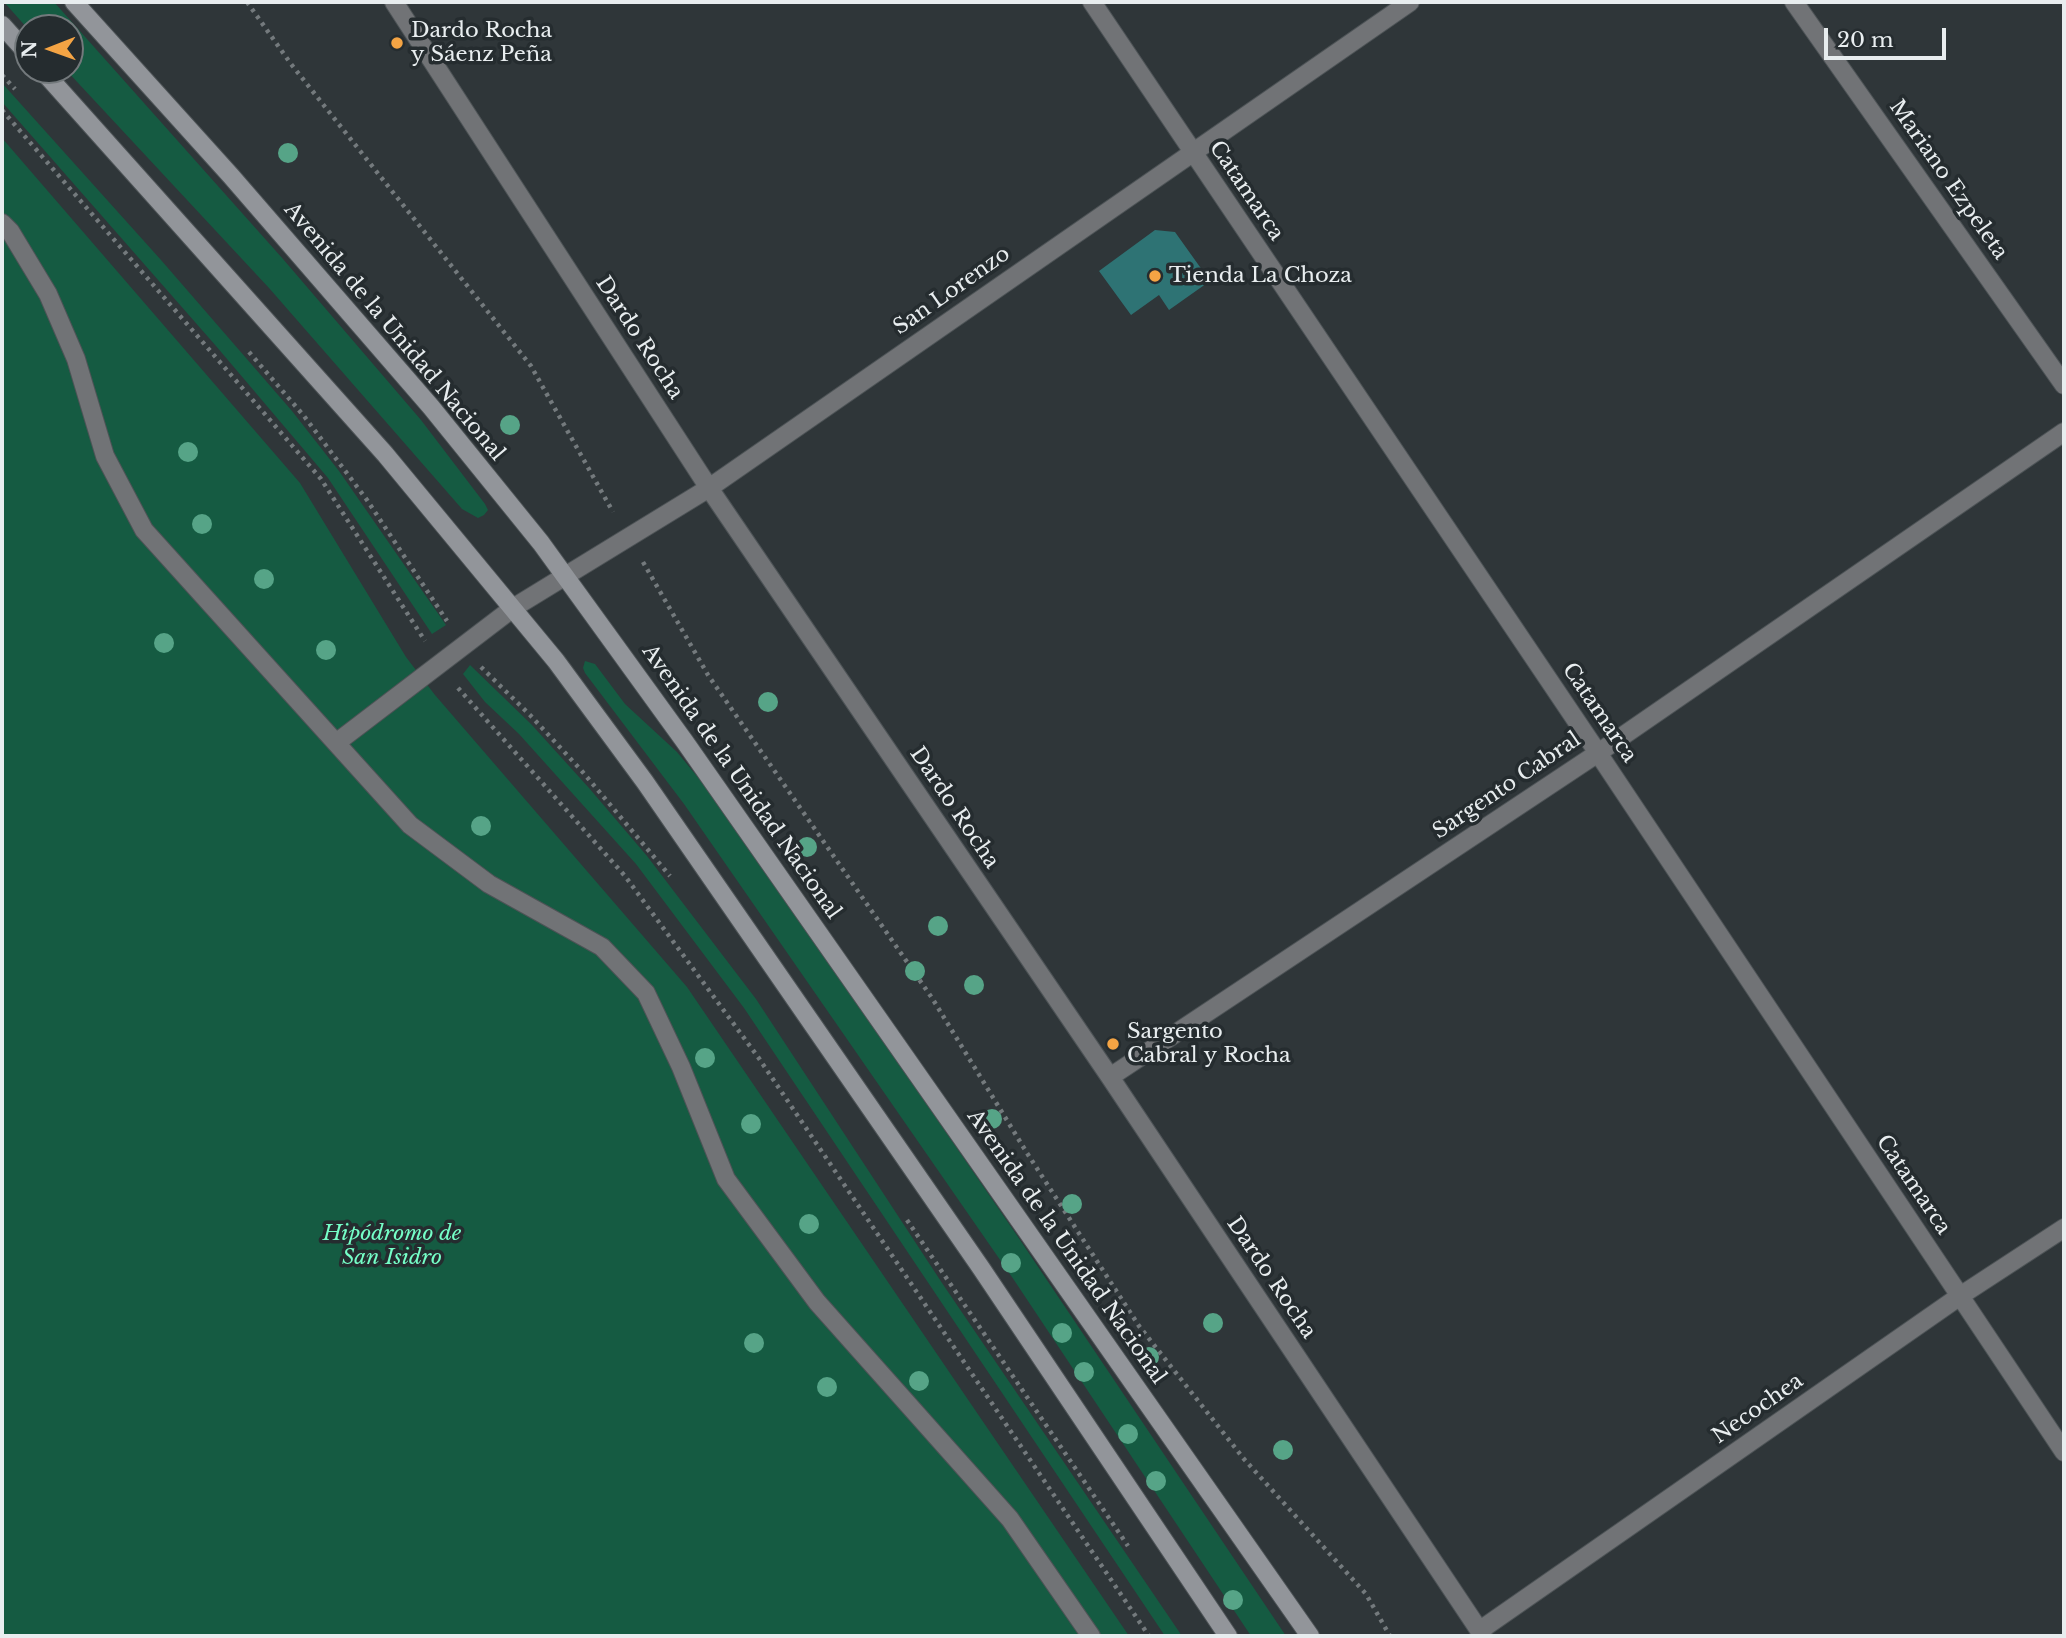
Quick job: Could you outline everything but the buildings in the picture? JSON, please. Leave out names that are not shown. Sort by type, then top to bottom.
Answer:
[{"type":"main road","name":"Avenida de la Unidad Nacional","points":[[74,2],[231,176],[422,397],[566,575],[685,741],[1310,1636]]},
{"type":"main road","points":[[2,25],[14,38]]},
{"type":"main road","points":[[55,84],[385,454],[556,661],[645,782],[981,1268],[1228,1636]]},
{"type":"street","name":"Dardo Rocha","points":[[394,2],[709,488],[1110,1077],[1481,1634]]},
{"type":"street","name":"Catamarca","points":[[1093,2],[2064,1452]]},
{"type":"street","name":"San Lorenzo","points":[[335,743],[513,608],[709,488],[1410,2]]},
{"type":"street","name":"Mariano Ezpeleta","points":[[1794,2],[2064,385]]},
{"type":"street","points":[[2,223],[10,231],[48,294],[76,359],[105,456],[144,530],[410,825],[489,884],[602,947],[646,993],[681,1067],[726,1179],[817,1302],[1010,1519],[1091,1636]]},
{"type":"street","name":"Sargento Cabral","points":[[1110,1077],[1598,753],[2064,432]]},
{"type":"street","name":"Necochea","points":[[1481,1634],[1959,1296],[2064,1228]]},
{"type":"path","points":[[247,2],[291,64],[531,366],[588,470],[708,674],[932,998],[1027,1153],[1139,1326],[1244,1459],[1366,1594],[1390,1636]]},
{"type":"path","points":[[2,74],[19,93]]},
{"type":"path","points":[[2,110],[321,479],[412,623],[465,697],[625,876],[758,1057],[1150,1636]]},
{"type":"path","points":[[242,344],[304,416],[368,500],[475,662],[530,715],[581,770],[677,885]]},
{"type":"path","points":[[905,1217],[1134,1556]]},
{"type":"green space","points":[[4,2],[54,2],[65,14],[15,14]]},
{"type":"green space","points":[[84,36],[283,259],[421,420],[485,504],[488,510],[484,515],[478,518],[462,509],[269,288],[79,84],[84,84]]},
{"type":"green space","points":[[2,83],[292,411],[339,471],[446,625],[432,634],[328,478],[2,102]]},
{"type":"green space","name":"Hipódromo de San Isidro","points":[[2,138],[300,483],[406,657],[435,695],[687,987],[1129,1636],[2,1636]]},
{"type":"green space","points":[[585,661],[595,664],[625,704],[677,752],[720,804],[1016,1234],[1286,1636],[1251,1636],[1014,1280],[684,804],[585,673]]},
{"type":"green space","points":[[470,665],[531,724],[589,788],[647,856],[756,999],[942,1283],[1182,1636],[1165,1636],[744,1008],[636,864],[519,734],[485,702],[463,674]]},
{"type":"place","name":"Dardo Rocha y Sáenz Peña","points":[[397,43]]},
{"type":"place","name":"Tienda La Choza","points":[[1155,276]]},
{"type":"place","name":"Sargento Cabral y Rocha","points":[[1113,1044]]}]
